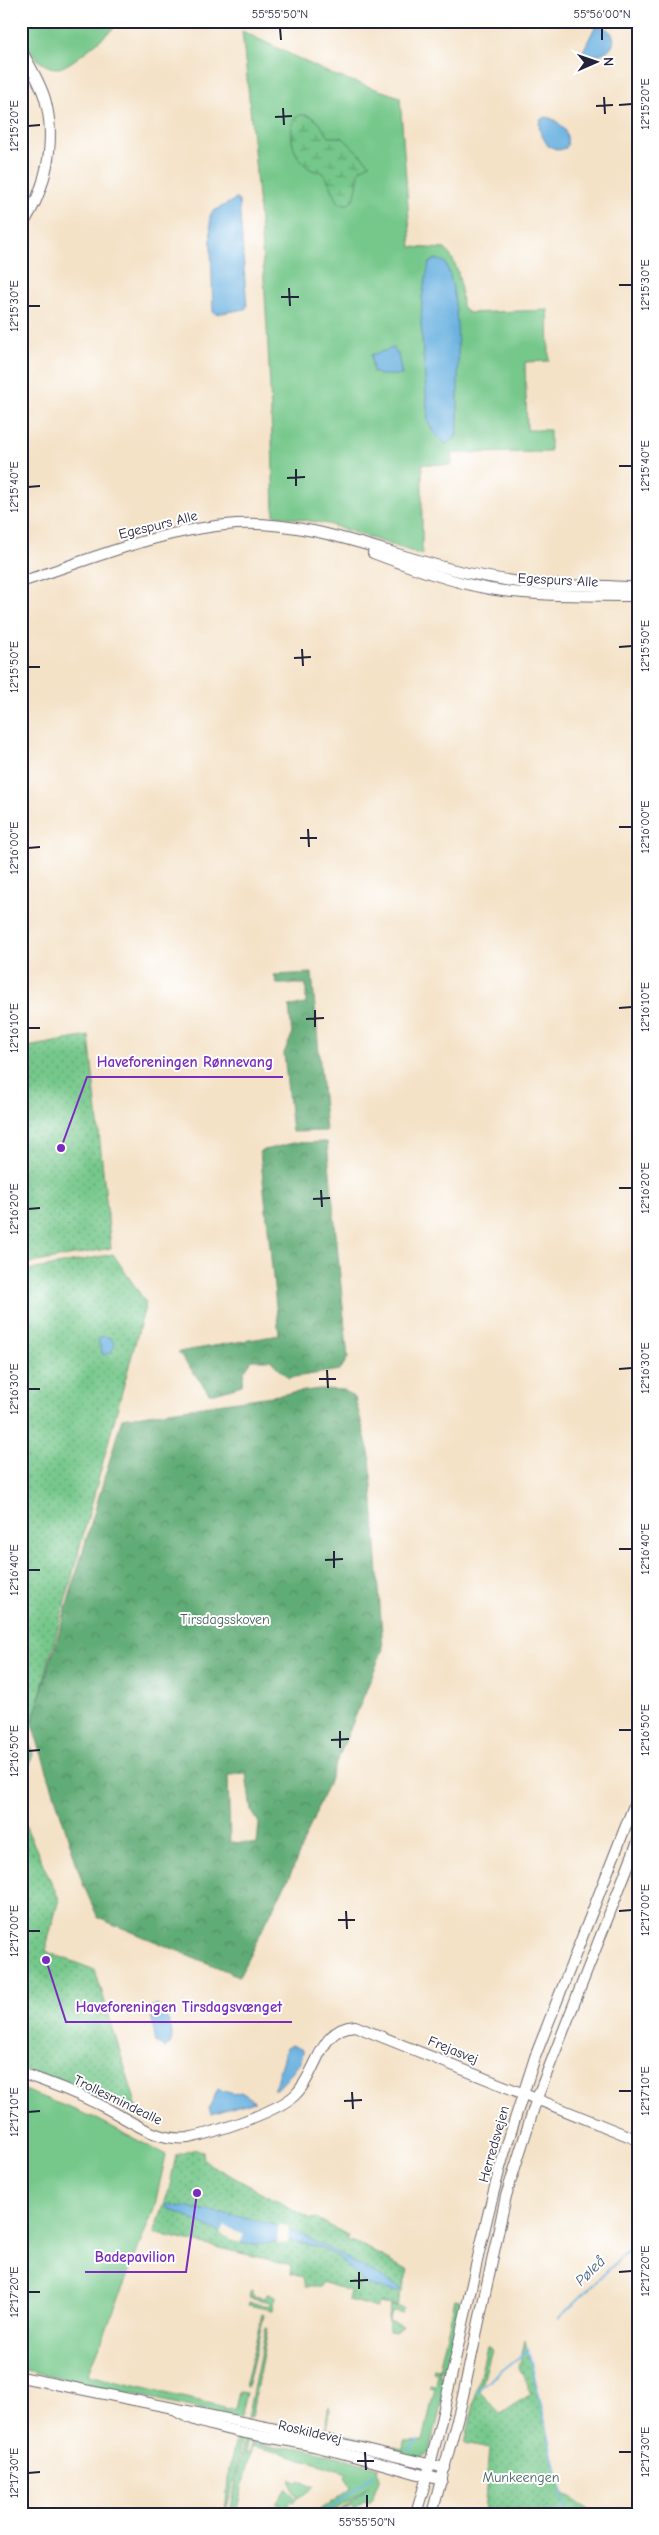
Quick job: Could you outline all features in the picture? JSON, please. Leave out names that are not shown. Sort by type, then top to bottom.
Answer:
[{"type":"street","points":[[21,50],[44,98],[50,141],[40,189],[21,227]]},
{"type":"street","name":"Egespurs Alle","points":[[21,582],[150,539],[203,528],[238,524],[276,525],[490,577],[528,583],[638,588]]},
{"type":"street","name":"Egespurs Alle","points":[[335,538],[400,563],[487,588],[527,593],[638,596]]},
{"type":"street","name":"Herredsvejen","points":[[416,2514],[428,2476],[496,2182],[523,2093],[535,2057],[638,1795]]},
{"type":"street","name":"Herredsvejen","points":[[432,2514],[445,2468],[506,2196],[537,2098],[638,1841]]},
{"type":"street","name":"Frejasvej","points":[[288,2100],[304,2084],[330,2035],[342,2028],[355,2026],[638,2140]]},
{"type":"street","name":"Trollesmindealle","points":[[21,2073],[101,2105],[156,2134],[173,2139],[195,2136],[269,2111],[288,2100]]},
{"type":"street","name":"Roskildevej","points":[[21,2377],[173,2410],[186,2410],[315,2437],[445,2468]]},
{"type":"street","name":"Roskildevej","points":[[173,2410],[184,2417],[212,2425],[313,2446],[442,2480]]},
{"type":"green space","points":[[21,21],[122,21],[73,61],[65,66],[56,68],[42,63],[29,49],[22,31]]},
{"type":"green space","points":[[242,31],[331,74],[400,97],[411,247],[445,249],[457,269],[462,306],[468,313],[548,310],[549,361],[525,362],[527,430],[550,430],[550,452],[451,453],[452,465],[422,464],[422,555],[328,524],[274,515],[264,273]]},
{"type":"green space","points":[[301,115],[315,119],[329,137],[342,137],[370,164],[360,169],[355,197],[349,204],[340,204],[325,175],[322,172],[312,170],[296,154],[292,140],[292,125],[294,118]]},
{"type":"green space","points":[[312,973],[326,1131],[292,1132],[284,1053],[292,1035],[289,1006],[306,1004],[306,984],[277,984],[274,975]]},
{"type":"green space","points":[[89,1036],[111,1248],[21,1265],[21,1048]]},
{"type":"green space","points":[[327,1142],[348,1358],[340,1370],[288,1378],[270,1360],[252,1360],[244,1371],[242,1385],[209,1393],[178,1352],[279,1335],[260,1151],[293,1143]]},
{"type":"green space","points":[[113,1254],[146,1303],[32,1724],[21,1692],[21,1272]]},
{"type":"green space","name":"Tirsdagsskoven","points":[[319,1389],[344,1390],[355,1398],[370,1456],[383,1649],[292,1871],[239,1976],[98,1918],[83,1884],[32,1724],[122,1418]],"holes":[[[246,1774],[251,1810],[259,1823],[257,1844],[230,1842],[228,1775]]]},
{"type":"green space","points":[[21,1720],[33,1754],[21,1790]]},
{"type":"green space","points":[[21,1816],[59,1899],[45,1951],[95,1970],[140,2117],[21,2069]]},
{"type":"green space","points":[[21,2089],[93,2117],[166,2155],[154,2209],[88,2375],[225,2407],[224,2410],[235,2409],[239,2392],[246,2393],[240,2418],[21,2369]]},
{"type":"green space","points":[[197,2149],[203,2152],[204,2159],[211,2165],[311,2219],[316,2218],[349,2236],[347,2240],[363,2246],[408,2271],[397,2306],[379,2303],[377,2308],[348,2300],[350,2291],[322,2282],[320,2287],[305,2287],[303,2277],[291,2274],[292,2265],[154,2233],[169,2190],[176,2155]]},
{"type":"green space","points":[[251,2290],[253,2291],[253,2296],[266,2298],[267,2294],[275,2296],[273,2310],[248,2305],[249,2302],[270,2306],[270,2302],[249,2297]]},
{"type":"green space","points":[[455,2299],[465,2301],[430,2453],[419,2459],[328,2438],[325,2433],[329,2437],[327,2430],[326,2422],[329,2406],[327,2429],[338,2432],[338,2434],[382,2444],[381,2447],[390,2449],[391,2446],[403,2449],[404,2442],[423,2441],[435,2388],[430,2387],[430,2384],[436,2385],[438,2373],[433,2372],[434,2368],[439,2369]],"holes":[[[439,2369],[445,2370],[444,2377],[441,2377]]]},
{"type":"green space","points":[[390,2306],[403,2308],[402,2313],[394,2311],[390,2313],[389,2321],[403,2326],[395,2332],[389,2331],[388,2316]]},
{"type":"green space","points":[[262,2314],[264,2315],[247,2388],[245,2387]]},
{"type":"green space","points":[[266,2327],[268,2328],[251,2417],[247,2419]]},
{"type":"green space","name":"Munkeengen","points":[[525,2340],[562,2493],[597,2514],[484,2514],[489,2448],[465,2443],[487,2345],[492,2349],[480,2392],[501,2414],[531,2394],[519,2367]]},
{"type":"green space","points":[[249,2436],[262,2442],[248,2440],[245,2453],[248,2454],[252,2442],[279,2448],[301,2447],[380,2468],[377,2470],[380,2478],[371,2501],[369,2503],[365,2500],[354,2509],[351,2505],[340,2514],[336,2514],[369,2486],[330,2514],[315,2514],[352,2487],[345,2476],[347,2473],[286,2454],[252,2446],[236,2514],[230,2514],[244,2439]]},
{"type":"green space","points":[[241,2439],[236,2474],[225,2514],[229,2468],[236,2440]]},
{"type":"green space","points":[[290,2479],[298,2484],[299,2481],[314,2486],[299,2498],[290,2484]]},
{"type":"green space","points":[[286,2488],[298,2499],[293,2502],[291,2500],[287,2507],[276,2504]]},
{"type":"water","points":[[596,25],[605,28],[611,33],[614,38],[613,44],[603,53],[584,55],[583,51]]},
{"type":"water","points":[[545,117],[555,120],[563,128],[567,138],[566,148],[559,150],[548,146],[539,127],[540,120]]},
{"type":"water","points":[[236,199],[239,201],[247,307],[245,309],[216,314],[213,312],[210,216],[212,212]]},
{"type":"water","points":[[436,259],[445,262],[451,279],[457,320],[458,429],[455,439],[446,444],[434,434],[428,421],[421,324],[422,297],[429,263]]},
{"type":"water","points":[[394,348],[398,355],[402,375],[380,375],[373,372],[371,355]]},
{"type":"water","points":[[102,1336],[111,1338],[115,1344],[111,1353],[103,1355],[98,1341]]},
{"type":"water","points":[[157,2004],[170,2023],[172,2034],[170,2045],[164,2048],[156,2043],[150,2008]]},
{"type":"water","points":[[292,2045],[303,2050],[301,2060],[285,2081],[277,2089],[274,2089],[286,2048]]},
{"type":"water","points":[[218,2089],[233,2094],[241,2092],[255,2101],[211,2114],[209,2108]]},
{"type":"water","points":[[166,2204],[227,2214],[275,2225],[306,2237],[400,2288],[398,2292],[376,2288],[364,2283],[336,2256],[318,2247],[291,2240],[258,2245],[243,2244],[166,2207]]},
{"type":"pier","points":[[279,2224],[289,2227],[288,2243],[277,2244]]},
{"type":"pier","points":[[225,2226],[244,2235],[240,2243],[221,2234]]},
{"type":"waterway","name":"Pøleå","points":[[559,2318],[638,2241]]},
{"type":"waterway","name":"Pøleå","points":[[476,2391],[529,2349]]},
{"type":"waterway","points":[[528,2350],[567,2514]]},
{"type":"waterway","name":"Pøleå","points":[[408,2450],[418,2441]]},
{"type":"waterway","name":"Pøleå","points":[[323,2514],[374,2474]]},
{"type":"place","name":"Haveforeningen Rønnevang","points":[[61,1148]]},
{"type":"place","name":"Haveforeningen Tirsdagsvænget","points":[[46,1960]]},
{"type":"place","name":"Badepavilion","points":[[197,2193]]}]
